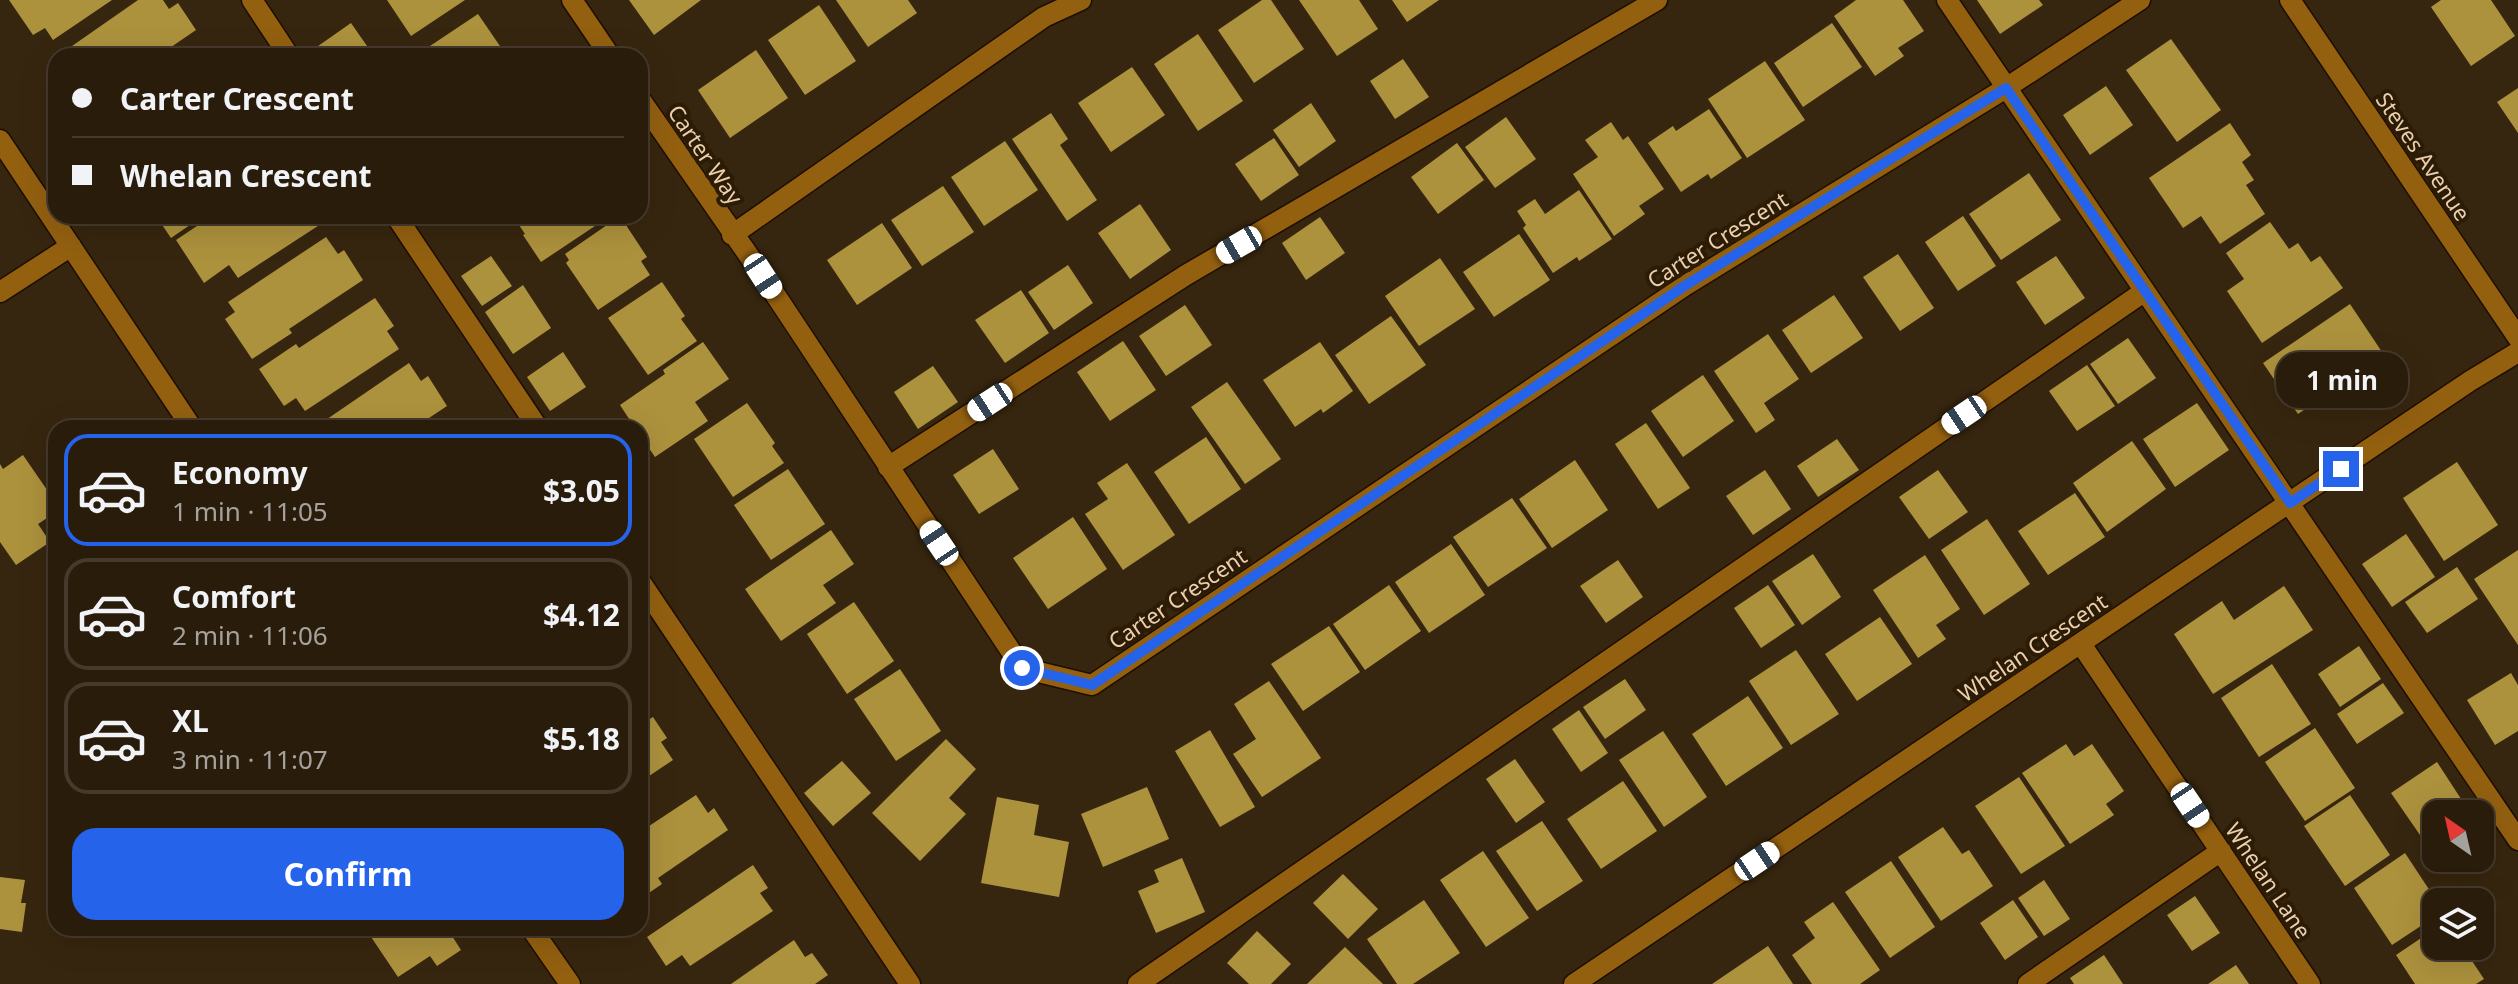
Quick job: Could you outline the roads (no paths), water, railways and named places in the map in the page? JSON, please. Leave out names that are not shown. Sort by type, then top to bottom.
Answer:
[{"type":"street","points":[[252,0],[284,48]]},
{"type":"street","points":[[572,0],[605,48]]},
{"type":"street","points":[[732,235],[1044,17],[1081,0]]},
{"type":"street","points":[[888,467],[1186,275],[1657,0]]},
{"type":"street","points":[[1947,0],[2518,840]]},
{"type":"street","name":"Carter Crescent","points":[[732,235],[763,276],[1022,668],[1092,685],[1686,285],[2006,88],[2140,0]]},
{"type":"street","name":"Steves Avenue","points":[[2290,0],[2518,338]]},
{"type":"street","name":"Carter Way","points":[[648,111],[732,235]]},
{"type":"street","points":[[0,140],[48,212]]},
{"type":"street","points":[[56,224],[187,420]]},
{"type":"street","points":[[401,224],[533,420]]},
{"type":"street","points":[[0,292],[71,246]]},
{"type":"street","points":[[1138,984],[2145,291]]},
{"type":"street","name":"Whelan Crescent","points":[[1574,984],[2470,381],[2518,352]]},
{"type":"street","points":[[648,593],[910,984]]},
{"type":"street","name":"Whelan Lane","points":[[2081,644],[2310,984]]},
{"type":"street","points":[[2028,984],[2221,851]]},
{"type":"street","points":[[537,936],[570,984]]}]
